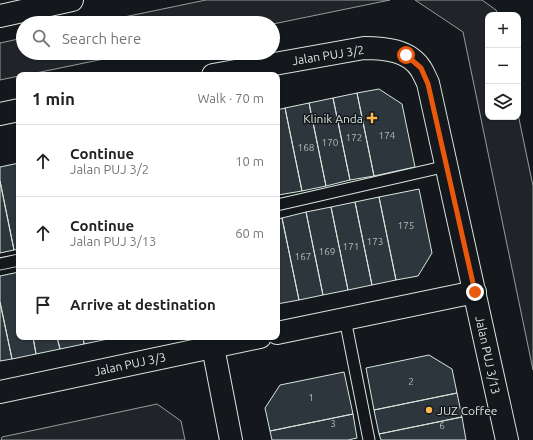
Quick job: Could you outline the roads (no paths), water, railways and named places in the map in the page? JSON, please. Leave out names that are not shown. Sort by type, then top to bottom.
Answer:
[{"type":"street","points":[[0,16],[72,0]]},
{"type":"street","name":"Jalan PUJ 3/2","points":[[231,72],[364,48],[387,48],[406,55],[421,68],[428,84]]},
{"type":"street","name":"Jalan PUJ 3/13","points":[[428,84],[507,440]]},
{"type":"street","points":[[0,114],[16,111]]},
{"type":"street","points":[[280,332],[475,292]]},
{"type":"street","name":"Jalan PUJ 3/3","points":[[0,392],[213,342],[232,340]]},
{"type":"street","points":[[213,342],[231,440]]},
{"type":"lane","points":[[280,204],[447,166]]},
{"type":"lane","points":[[0,264],[16,261]]},
{"type":"lane","points":[[345,319],[369,440]]},
{"type":"place","name":"Klinik Anda","points":[[372,118]]},
{"type":"place","name":"JUZ Coffee","points":[[429,410]]}]
